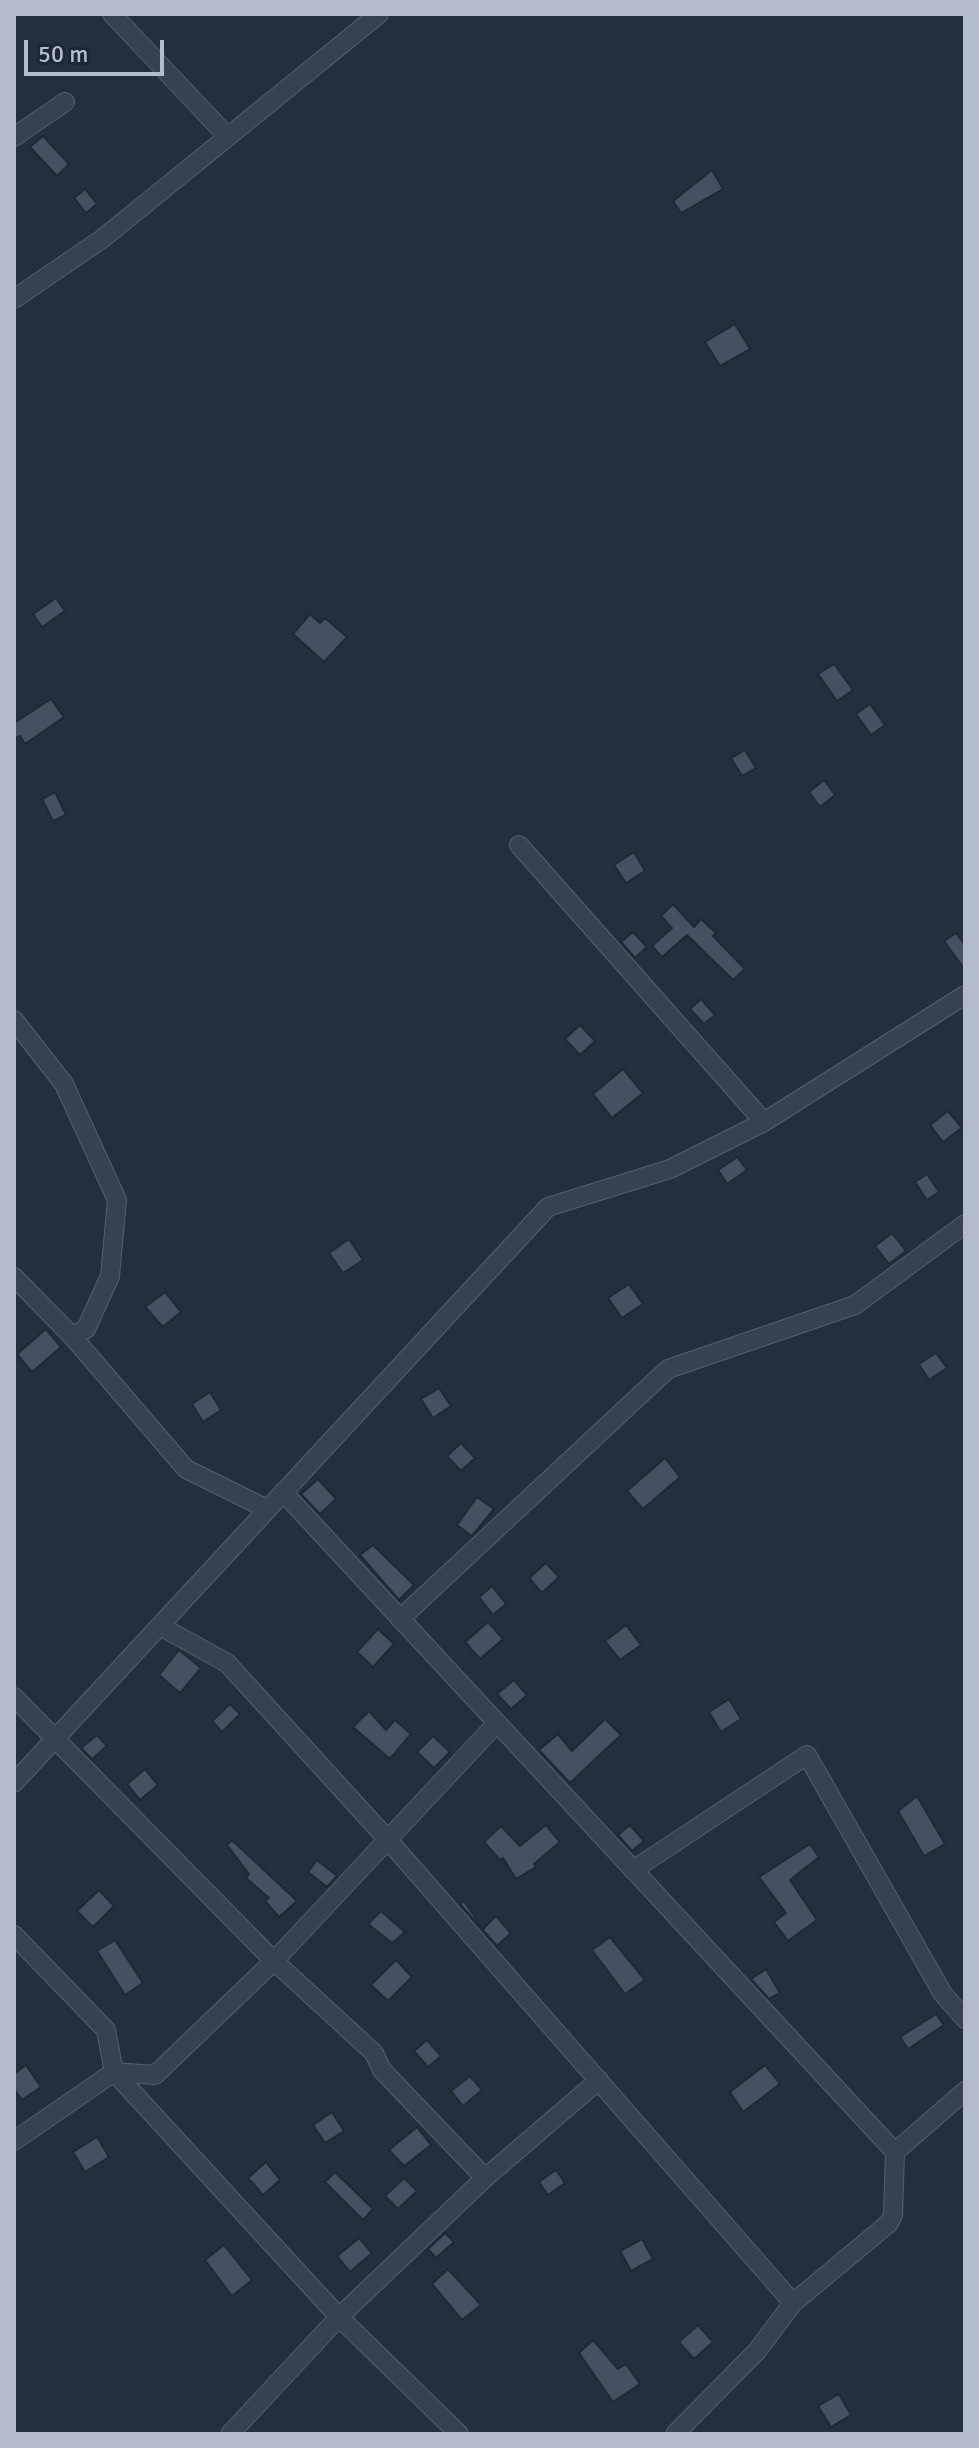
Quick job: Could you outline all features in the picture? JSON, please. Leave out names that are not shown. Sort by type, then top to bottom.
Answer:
[{"type":"street","points":[[112,14],[228,137]]},
{"type":"street","points":[[14,299],[102,239],[379,14]]},
{"type":"street","points":[[14,137],[65,102]]},
{"type":"street","points":[[519,845],[764,1122]]},
{"type":"street","points":[[14,1783],[548,1207],[670,1169],[764,1122],[965,995]]},
{"type":"street","points":[[14,1020],[64,1084],[117,1200],[110,1276],[86,1329],[72,1336]]},
{"type":"street","points":[[400,1619],[668,1369],[855,1305],[965,1224]]},
{"type":"street","points":[[14,1277],[72,1336],[186,1469],[267,1509]]},
{"type":"street","points":[[283,1492],[895,2152],[893,2215],[889,2223],[793,2303],[757,2351],[675,2434]]},
{"type":"street","points":[[160,1626],[227,1663],[389,1841],[793,2303]]},
{"type":"street","points":[[14,1697],[274,1961],[374,2053],[382,2070],[485,2178]]},
{"type":"street","points":[[14,2141],[114,2072],[155,2075],[274,1961],[497,1723]]},
{"type":"street","points":[[633,1870],[807,1755],[943,1994],[965,2019]]},
{"type":"street","points":[[14,1935],[106,2030],[114,2072],[339,2317],[459,2434]]},
{"type":"street","points":[[230,2434],[339,2317],[485,2178],[599,2080]]},
{"type":"street","points":[[895,2152],[965,2091]]},
{"type":"building","points":[[43,136],[69,164],[57,176],[30,147]]},
{"type":"building","points":[[712,170],[723,189],[681,213],[673,201]]},
{"type":"building","points":[[85,189],[97,204],[86,213],[74,198]]},
{"type":"building","points":[[735,324],[750,349],[720,366],[705,342]]},
{"type":"building","points":[[56,598],[65,611],[42,627],[33,614]]},
{"type":"building","points":[[310,614],[320,623],[325,618],[347,637],[324,662],[293,634]]},
{"type":"building","points":[[834,664],[853,690],[837,701],[818,674]]},
{"type":"building","points":[[51,699],[64,717],[25,744],[20,736],[14,739],[14,723]]},
{"type":"building","points":[[870,704],[885,725],[871,735],[856,714]]},
{"type":"building","points":[[745,750],[756,768],[742,776],[731,758]]},
{"type":"building","points":[[824,780],[835,795],[820,807],[809,792]]},
{"type":"building","points":[[55,792],[66,815],[53,821],[42,799]]},
{"type":"building","points":[[634,852],[645,871],[626,883],[614,865]]},
{"type":"building","points":[[673,904],[694,927],[701,919],[745,969],[733,980],[687,935],[662,957],[652,946],[672,928],[661,916]]},
{"type":"building","points":[[633,932],[647,947],[635,958],[621,942]]},
{"type":"building","points":[[956,933],[965,945],[965,970],[944,941]]},
{"type":"building","points":[[701,999],[715,1015],[704,1024],[690,1009]]},
{"type":"building","points":[[580,1025],[595,1041],[580,1055],[565,1039]]},
{"type":"building","points":[[623,1069],[643,1093],[612,1118],[593,1094]]},
{"type":"building","points":[[948,1111],[962,1128],[943,1142],[930,1125]]},
{"type":"building","points":[[737,1157],[747,1170],[727,1184],[718,1170]]},
{"type":"building","points":[[927,1174],[939,1192],[927,1200],[915,1182]]},
{"type":"building","points":[[892,1233],[906,1251],[889,1264],[875,1246]]},
{"type":"building","points":[[349,1239],[363,1260],[343,1273],[329,1253]]},
{"type":"building","points":[[629,1284],[643,1304],[622,1318],[608,1298]]},
{"type":"building","points":[[165,1292],[181,1312],[163,1327],[145,1307]]},
{"type":"building","points":[[46,1329],[61,1347],[32,1372],[17,1354]]},
{"type":"building","points":[[936,1353],[947,1368],[929,1380],[919,1364]]},
{"type":"building","points":[[439,1388],[451,1406],[433,1418],[421,1399]]},
{"type":"building","points":[[210,1392],[221,1410],[203,1422],[192,1404]]},
{"type":"building","points":[[461,1443],[475,1458],[461,1471],[447,1456]]},
{"type":"building","points":[[665,1458],[680,1477],[643,1509],[627,1491]]},
{"type":"building","points":[[318,1479],[336,1499],[320,1514],[301,1494]]},
{"type":"building","points":[[477,1497],[494,1509],[472,1536],[457,1525]]},
{"type":"building","points":[[373,1545],[414,1585],[399,1600],[360,1555]]},
{"type":"building","points":[[546,1563],[559,1577],[542,1593],[529,1578]]},
{"type":"building","points":[[492,1586],[506,1604],[493,1615],[479,1597]]},
{"type":"building","points":[[488,1622],[503,1639],[480,1659],[465,1642]]},
{"type":"building","points":[[626,1625],[641,1645],[620,1660],[605,1641]]},
{"type":"building","points":[[378,1629],[394,1644],[373,1667],[357,1652]]},
{"type":"building","points":[[179,1650],[201,1668],[180,1693],[159,1675]]},
{"type":"building","points":[[514,1680],[527,1695],[511,1709],[497,1694]]},
{"type":"building","points":[[729,1699],[741,1719],[721,1732],[709,1712]]},
{"type":"building","points":[[230,1704],[240,1714],[222,1732],[212,1721]]},
{"type":"building","points":[[369,1711],[386,1730],[395,1720],[411,1734],[390,1759],[353,1727]]},
{"type":"building","points":[[605,1719],[621,1735],[570,1783],[539,1750],[558,1734],[572,1751]]},
{"type":"building","points":[[97,1735],[107,1746],[92,1759],[81,1748]]},
{"type":"building","points":[[433,1736],[450,1752],[434,1768],[417,1752]]},
{"type":"building","points":[[145,1769],[158,1785],[140,1800],[127,1784]]},
{"type":"building","points":[[917,1796],[945,1844],[924,1856],[898,1811]]},
{"type":"building","points":[[546,1825],[560,1842],[534,1864],[536,1867],[516,1879],[503,1858],[500,1860],[484,1842],[501,1826],[520,1846]]},
{"type":"building","points":[[630,1825],[644,1841],[632,1851],[618,1835]]},
{"type":"building","points":[[232,1840],[297,1901],[279,1917],[265,1901],[269,1898],[246,1878],[249,1874],[227,1845]]},
{"type":"building","points":[[810,1844],[819,1857],[790,1880],[817,1920],[788,1941],[774,1922],[786,1913],[759,1877]]},
{"type":"building","points":[[317,1860],[337,1876],[327,1887],[308,1872]]},
{"type":"building","points":[[99,1890],[114,1906],[93,1927],[77,1911]]},
{"type":"building","points":[[464,1901],[483,1929],[496,1916],[511,1933],[497,1946],[460,1904]]},
{"type":"building","points":[[381,1911],[405,1932],[392,1943],[368,1924]]},
{"type":"building","points":[[610,1937],[645,1980],[625,1994],[592,1950]]},
{"type":"building","points":[[115,1940],[143,1983],[125,1995],[97,1951]]},
{"type":"building","points":[[396,1960],[412,1977],[388,2001],[371,1985]]},
{"type":"building","points":[[766,1969],[780,1993],[769,1999],[751,1979]]},
{"type":"building","points":[[936,2014],[944,2025],[908,2049],[900,2037]]},
{"type":"building","points":[[427,2040],[441,2056],[428,2067],[414,2051]]},
{"type":"building","points":[[26,2065],[41,2087],[22,2100],[14,2089],[14,2074]]},
{"type":"building","points":[[765,2065],[780,2084],[743,2112],[730,2092]]},
{"type":"building","points":[[470,2076],[482,2090],[463,2106],[451,2091]]},
{"type":"building","points":[[332,2112],[344,2131],[325,2143],[313,2125]]},
{"type":"building","points":[[417,2127],[431,2145],[404,2166],[389,2150]]},
{"type":"building","points":[[97,2137],[109,2157],[85,2172],[73,2152]]},
{"type":"building","points":[[266,2162],[280,2180],[263,2195],[248,2178]]},
{"type":"building","points":[[556,2170],[565,2183],[548,2195],[539,2182]]},
{"type":"building","points":[[335,2172],[373,2209],[363,2220],[325,2182]]},
{"type":"building","points":[[404,2178],[417,2191],[398,2209],[385,2196]]},
{"type":"building","points":[[445,2233],[454,2242],[436,2258],[428,2249]]},
{"type":"building","points":[[359,2238],[372,2253],[350,2272],[337,2256]]},
{"type":"building","points":[[642,2239],[653,2259],[631,2271],[620,2251]]},
{"type":"building","points":[[224,2245],[252,2280],[232,2296],[205,2260]]},
{"type":"building","points":[[448,2269],[481,2305],[462,2320],[432,2284]]},
{"type":"building","points":[[698,2325],[713,2342],[694,2359],[679,2342]]},
{"type":"building","points":[[593,2340],[618,2369],[626,2364],[640,2384],[613,2402],[579,2353]]},
{"type":"building","points":[[839,2394],[851,2415],[831,2427],[818,2406]]}]
